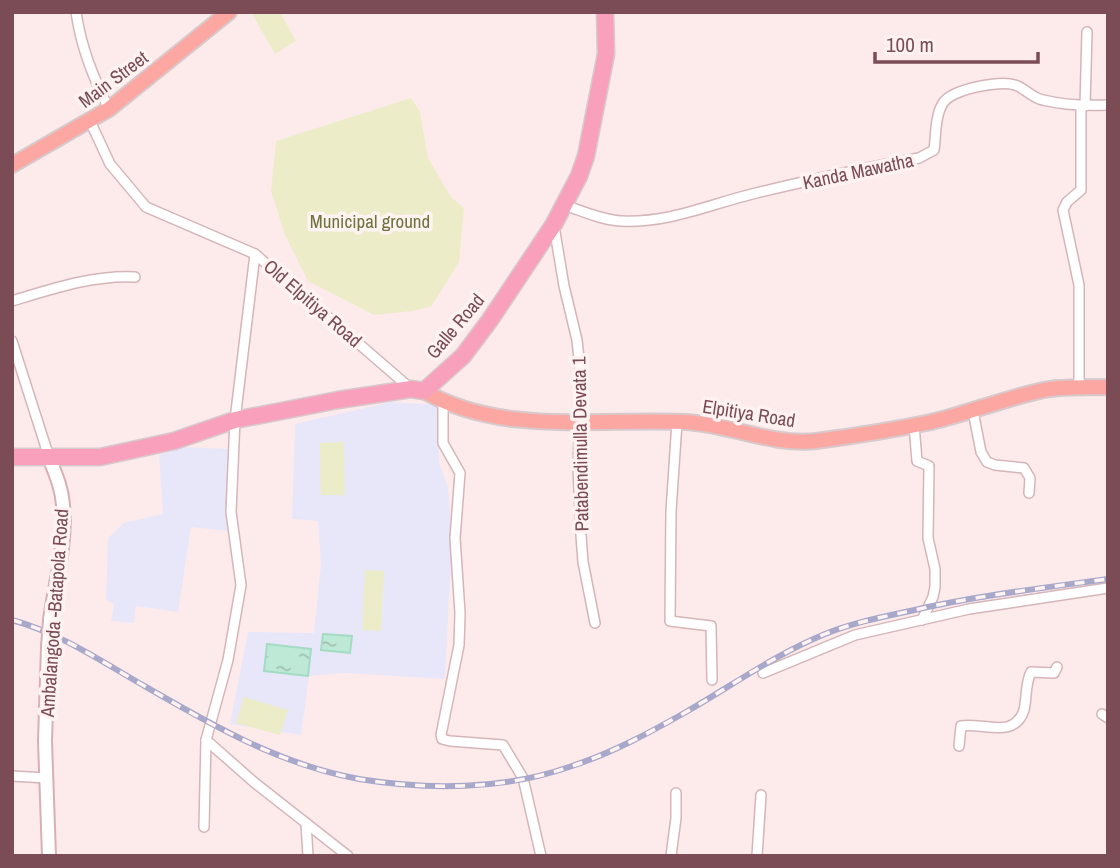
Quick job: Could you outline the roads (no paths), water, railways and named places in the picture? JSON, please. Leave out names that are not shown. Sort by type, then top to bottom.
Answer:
[{"type":"highway","name":"Galle Road","points":[[418,390],[463,356],[490,320],[564,205],[586,156],[596,115],[606,54],[605,12]]},
{"type":"highway","points":[[12,457],[100,457],[145,449],[235,420],[338,400],[418,390]]},
{"type":"main road","name":"Main Street","points":[[12,165],[109,109],[229,12]]},
{"type":"main road","name":"Elpitiya Road","points":[[418,390],[443,402],[487,415],[580,422],[677,422],[729,428],[777,440],[812,442],[914,425],[1043,390],[1108,387]]},
{"type":"main road","name":"Ambalangoda -Batapola Road","points":[[49,457],[60,488],[64,518],[48,647],[46,778],[49,856]]},
{"type":"street","points":[[76,12],[84,51],[109,109]]},
{"type":"street","points":[[1079,388],[1079,285],[1063,210],[1067,202],[1081,190],[1087,32]]},
{"type":"street","name":"Kanda Mawatha","points":[[564,205],[620,221],[660,219],[686,215],[754,193],[919,158],[934,150],[936,128],[944,102],[958,92],[981,86],[1015,85],[1039,100],[1083,106],[1108,104]]},
{"type":"street","name":"Old Elpitiya Road","points":[[90,121],[110,164],[146,207],[256,254],[418,390]]},
{"type":"street","name":"Patabendimulla Devata 1","points":[[554,224],[564,286],[577,340],[581,378],[578,467],[583,562],[596,624]]},
{"type":"street","points":[[204,827],[206,740],[228,660],[241,585],[231,512],[235,420],[256,254]]},
{"type":"street","points":[[12,301],[59,286],[114,276],[135,277]]},
{"type":"street","points":[[12,341],[49,457]]},
{"type":"street","points":[[443,402],[443,443],[460,473],[455,538],[460,613],[459,645],[441,735],[450,741],[503,745],[523,778],[541,856]]},
{"type":"street","points":[[973,411],[981,452],[987,462],[996,466],[1024,468],[1030,478],[1029,493]]},
{"type":"street","points":[[677,422],[671,511],[670,621],[711,626],[712,680]]},
{"type":"street","points":[[914,425],[917,461],[929,466],[928,538],[935,576],[933,597],[922,620]]},
{"type":"street","points":[[763,673],[855,635],[969,609],[1108,588]]},
{"type":"street","points":[[959,746],[961,726],[1004,728],[1014,724],[1024,710],[1031,672],[1054,673],[1057,667]]},
{"type":"street","points":[[206,740],[255,783],[348,856]]},
{"type":"street","points":[[12,776],[46,778]]},
{"type":"street","points":[[671,856],[676,793]]},
{"type":"street","points":[[757,856],[761,795]]},
{"type":"street","points":[[306,823],[308,856]]},
{"type":"water","points":[[323,634],[352,636],[350,653],[321,650]]},
{"type":"water","points":[[267,644],[311,649],[308,676],[264,671]]},
{"type":"railway","points":[[12,620],[60,638],[215,725],[299,763],[328,772],[385,783],[465,786],[544,775],[599,756],[672,720],[788,651],[846,627],[959,601],[1108,579]]},
{"type":"park label","name":"Municipal ground","points":[[370,221]]}]
